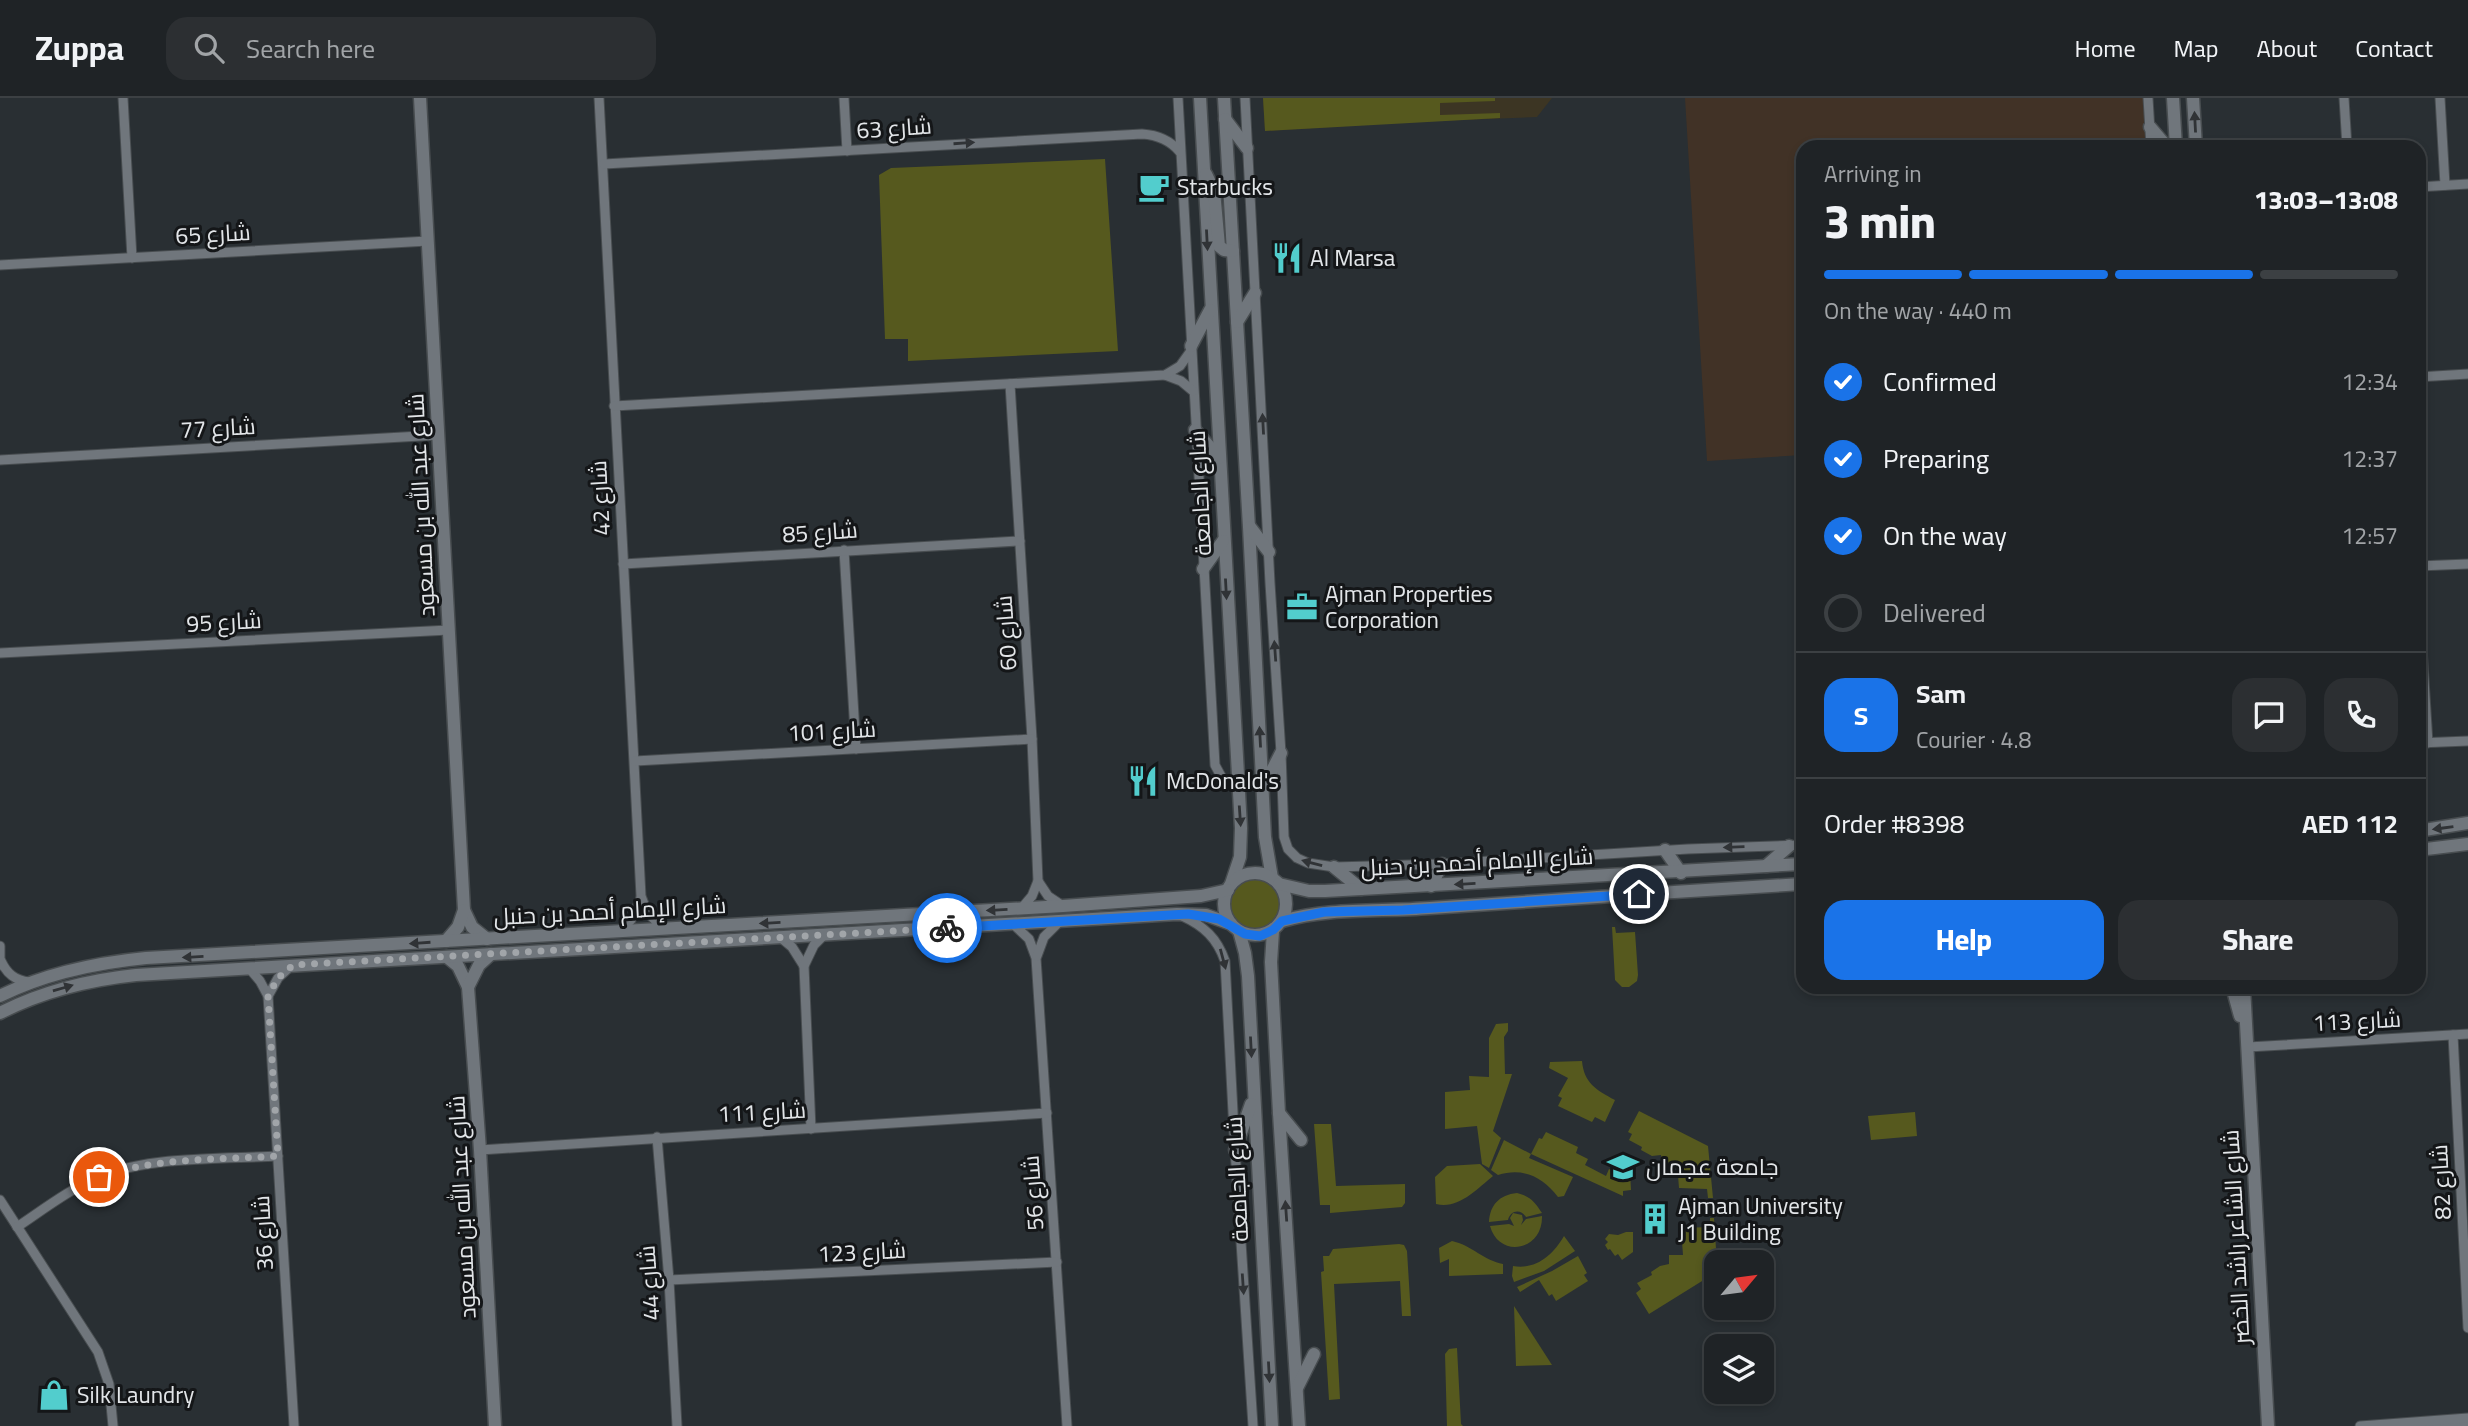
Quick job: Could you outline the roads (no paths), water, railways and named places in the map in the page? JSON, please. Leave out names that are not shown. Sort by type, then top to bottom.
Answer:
[{"type":"street","points":[[123,98],[132,258]]},
{"type":"street","name":"شارع عبد الله بن مسعود","points":[[420,98],[464,910]]},
{"type":"street","name":"شارع 42","points":[[599,98],[641,896]]},
{"type":"street","points":[[844,98],[847,151]]},
{"type":"street","points":[[1178,98],[1215,765],[1223,778],[1238,787]]},
{"type":"street","name":"شارع الجامعة","points":[[1200,98],[1242,843],[1237,871],[1229,887]]},
{"type":"street","name":"شارع الجامعة","points":[[1224,98],[1266,851],[1276,881]]},
{"type":"street","points":[[1245,98],[1284,837],[1288,849],[1297,858],[1308,863],[1334,867],[1442,864],[1796,845]]},
{"type":"street","points":[[2148,98],[2151,140]]},
{"type":"street","points":[[2173,98],[2176,140]]},
{"type":"street","points":[[2193,98],[2196,140]]},
{"type":"street","points":[[2344,98],[2347,140]]},
{"type":"street","points":[[2440,98],[2445,185]]},
{"type":"street","points":[[1225,119],[1247,148]]},
{"type":"street","points":[[2150,127],[2161,140]]},
{"type":"street","name":"شارع 63","points":[[604,164],[1142,134],[1167,140],[1180,152]]},
{"type":"street","points":[[1203,171],[1214,191],[1219,246],[1233,251]]},
{"type":"street","points":[[2426,186],[2468,184]]},
{"type":"street","name":"شارع 65","points":[[0,265],[428,241]]},
{"type":"street","points":[[1237,323],[1255,293]]},
{"type":"street","points":[[614,407],[1165,374],[1180,366],[1210,309]]},
{"type":"street","points":[[1165,374],[1181,381],[1193,391]]},
{"type":"street","points":[[2426,377],[2468,374]]},
{"type":"street","name":"شارع 60","points":[[1010,384],[1038,881]]},
{"type":"street","points":[[1195,430],[1219,458]]},
{"type":"street","name":"شارع 77","points":[[0,460],[438,435]]},
{"type":"street","points":[[1250,527],[1269,552]]},
{"type":"street","name":"شارع 85","points":[[623,564],[1020,541]]},
{"type":"street","points":[[1203,569],[1223,541]]},
{"type":"street","points":[[844,550],[856,749]]},
{"type":"street","points":[[2426,566],[2468,564]]},
{"type":"street","name":"شارع 95","points":[[0,653],[449,630]]},
{"type":"street","name":"شارع 101","points":[[635,761],[1032,739]]},
{"type":"street","points":[[2426,743],[2468,741]]},
{"type":"street","points":[[1262,790],[1281,753]]},
{"type":"street","points":[[2426,830],[2468,823]]},
{"type":"street","points":[[2426,849],[2468,844]]},
{"type":"street","points":[[1766,866],[1796,845]]},
{"type":"street","points":[[1665,850],[1681,873]]},
{"type":"street","points":[[1431,886],[1442,864]]},
{"type":"street","name":"شارع الإمام أحمد بن حنبل","points":[[1276,881],[1309,891],[1681,873],[1796,864]]},
{"type":"street","points":[[1334,867],[1361,889]]},
{"type":"street","points":[[1255,873],[1276,881],[1287,902],[1277,926],[1252,936],[1235,927],[1224,904],[1229,887],[1238,878],[1255,873]]},
{"type":"street","points":[[1038,881],[1048,896],[1063,906]]},
{"type":"street","points":[[1021,909],[1032,896],[1038,881]]},
{"type":"street","name":"شارع الإمام أحمد بن حنبل","points":[[1277,926],[1310,914],[1338,911],[1403,910],[1796,884]]},
{"type":"street","name":"شارع الإمام أحمد بن حنبل","points":[[0,996],[30,982],[64,972],[126,960],[1021,909],[1201,896],[1229,887]]},
{"type":"street","points":[[641,896],[652,918],[664,929]]},
{"type":"street","points":[[618,932],[631,920],[641,896]]},
{"type":"street","points":[[464,910],[472,927],[487,939]]},
{"type":"street","points":[[446,941],[458,927],[464,910]]},
{"type":"street","points":[[1177,914],[1207,930],[1221,949],[1225,961],[1252,1424]]},
{"type":"street","name":"شارع الإمام أحمد بن حنبل","points":[[0,1013],[36,996],[85,982],[136,975],[1177,914],[1206,915],[1235,927]]},
{"type":"street","points":[[1036,958],[1044,937],[1061,920]]},
{"type":"street","name":"شارع 56","points":[[1013,924],[1029,939],[1036,958],[1067,1426]]},
{"type":"street","name":"شارع الجامعة","points":[[1277,926],[1271,962],[1299,1426]]},
{"type":"street","name":"شارع الجامعة","points":[[1235,927],[1247,964],[1272,1426]]},
{"type":"street","points":[[804,966],[814,945],[824,935]]},
{"type":"street","points":[[780,937],[797,953],[804,966],[811,1129]]},
{"type":"street","points":[[0,946],[1,965],[9,974],[30,982]]},
{"type":"street","points":[[468,987],[480,965],[491,954]]},
{"type":"street","name":"شارع عبد الله بن مسعود","points":[[447,957],[458,966],[468,987],[495,1426]]},
{"type":"street","points":[[268,996],[278,978],[293,965]]},
{"type":"street","points":[[249,968],[268,996]]},
{"type":"street","name":"شارع الشاعر راشد الخضر","points":[[2234,994],[2248,1046]]},
{"type":"street","name":"شارع الشاعر راشد الخضر","points":[[2244,994],[2254,1208],[2268,1426]]},
{"type":"street","name":"شارع 36","points":[[268,996],[294,1426]]},
{"type":"street","name":"شارع 113","points":[[2248,1046],[2468,1034]]},
{"type":"street","name":"شارع 82","points":[[2453,1035],[2463,1144],[2468,1328]]},
{"type":"street","points":[[1235,1150],[1254,1097]]},
{"type":"street","name":"شارع 111","points":[[480,1150],[1047,1113]]},
{"type":"street","points":[[1279,1113],[1301,1140]]},
{"type":"street","name":"شارع 44","points":[[657,1137],[677,1426]]},
{"type":"street","points":[[18,1227],[75,1190],[99,1177],[125,1168],[152,1163],[278,1156]]},
{"type":"street","points":[[0,1200],[98,1352],[109,1384],[113,1426]]},
{"type":"street","name":"شارع 123","points":[[669,1280],[1057,1262]]},
{"type":"street","points":[[1297,1388],[1314,1354]]},
{"type":"street","points":[[2360,1426],[2468,1418]]},
{"type":"street","points":[[2404,1423],[2430,1426],[2468,1424]]},
{"type":"place","name":"Starbucks","points":[[1154,187]]},
{"type":"place","name":"Al Marsa","points":[[1287,258]]},
{"type":"place","name":"Ajman Properties Corporation","points":[[1302,607]]},
{"type":"place","name":"McDonald's","points":[[1143,781]]},
{"type":"place","name":"جامعة عجمان","points":[[1623,1167]]},
{"type":"place","name":"Ajman University J1 Building","points":[[1655,1219]]},
{"type":"place","name":"Silk Laundry","points":[[54,1395]]}]
